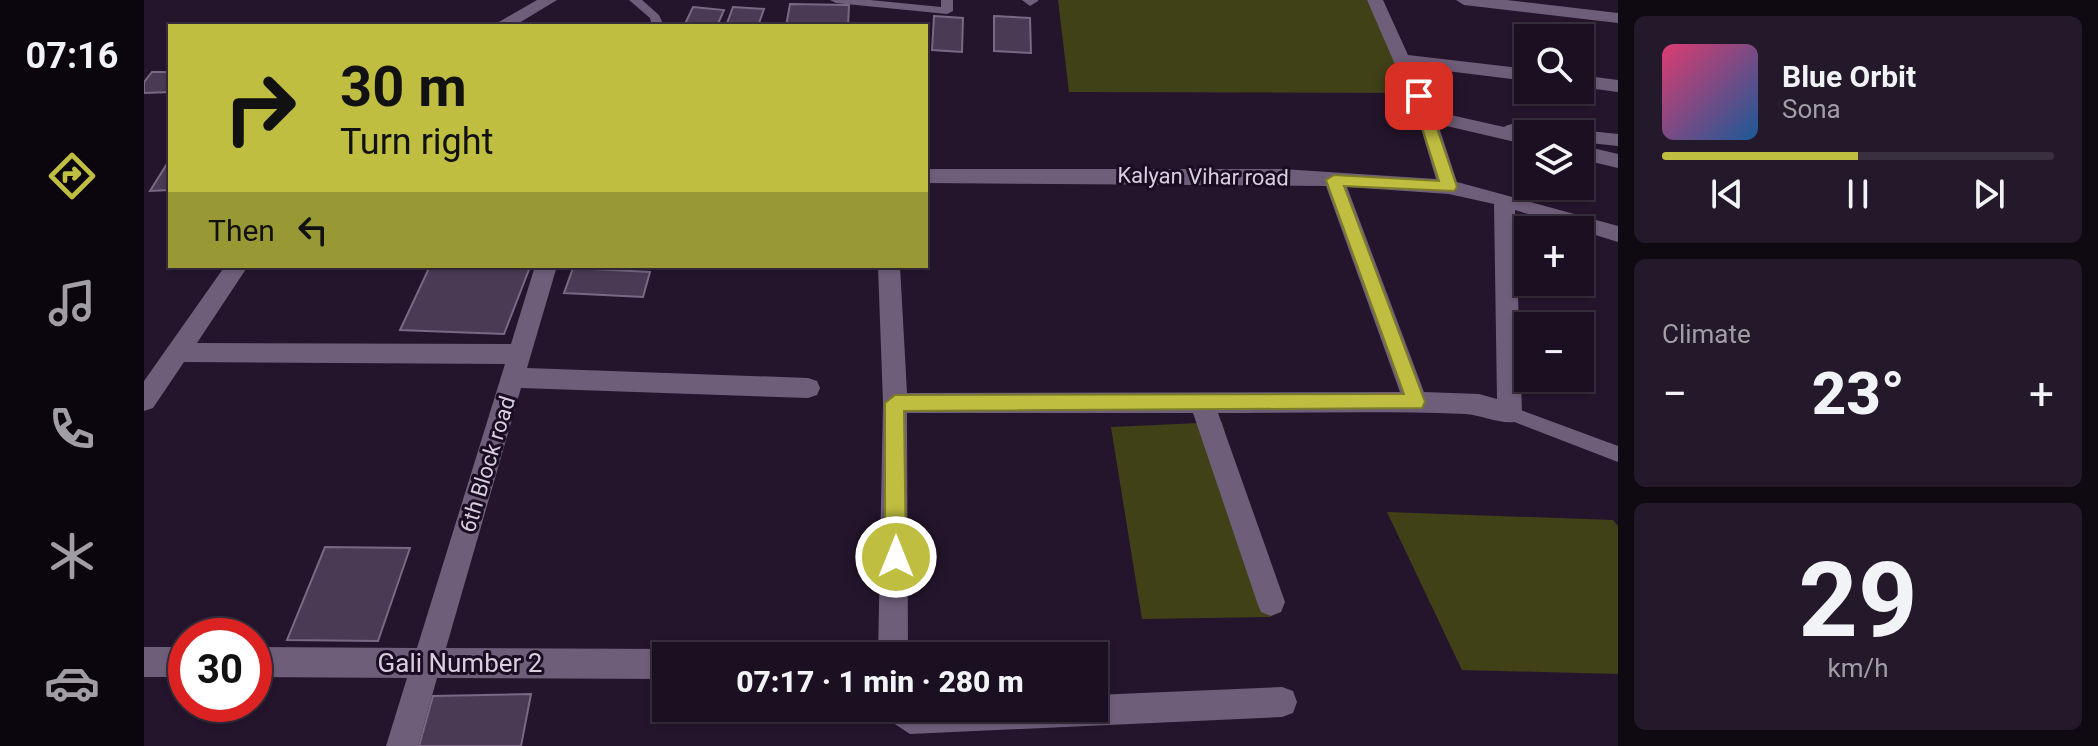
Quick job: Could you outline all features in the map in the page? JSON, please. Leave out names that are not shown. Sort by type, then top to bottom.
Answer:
[{"type":"street","points":[[505,24],[549,0]]},
{"type":"street","points":[[1375,0],[1426,115],[1449,187]]},
{"type":"street","points":[[1464,0],[1618,18]]},
{"type":"street","points":[[1404,60],[1514,73]]},
{"type":"street","points":[[1594,83],[1618,86]]},
{"type":"street","points":[[1426,115],[1514,136]]},
{"type":"street","points":[[1466,124],[1514,129]]},
{"type":"street","points":[[1594,137],[1618,140]]},
{"type":"street","points":[[1594,155],[1618,161]]},
{"type":"street","name":"Kalyan Vihar road","points":[[928,176],[1237,176],[1449,187],[1504,199],[1618,234]]},
{"type":"street","points":[[1334,180],[1416,402]]},
{"type":"street","points":[[895,403],[1416,402],[1479,404],[1510,413],[1504,199]]},
{"type":"street","points":[[144,401],[236,268]]},
{"type":"street","name":"6th Block road","points":[[428,662],[545,268]]},
{"type":"street","points":[[889,268],[895,403],[896,619],[889,642]]},
{"type":"street","points":[[176,352],[516,366],[808,388]]},
{"type":"street","points":[[1202,402],[1271,602]]},
{"type":"street","points":[[144,662],[168,662]]},
{"type":"street","name":"Gali Number 2","points":[[272,662],[652,664]]},
{"type":"street","points":[[402,746],[428,662]]},
{"type":"street","points":[[1108,710],[1282,702]]},
{"type":"lane","points":[[635,0],[655,17],[657,24]]},
{"type":"lane","points":[[836,0],[947,11],[947,0]]},
{"type":"lane","points":[[1510,413],[1618,454]]},
{"type":"shaded area","points":[[1058,0],[1367,0],[1412,93],[1069,92]]},
{"type":"shaded area","points":[[1222,422],[1271,617],[1142,619],[1111,427]]},
{"type":"shaded area","points":[[1387,512],[1613,520],[1618,526],[1618,674],[1462,670]]},
{"type":"building","points":[[790,4],[849,5],[848,24],[786,24]]},
{"type":"building","points":[[693,7],[724,10],[718,24],[685,24]]},
{"type":"building","points":[[733,7],[764,9],[759,24],[727,24]]},
{"type":"building","points":[[934,16],[963,18],[962,52],[932,50]]},
{"type":"building","points":[[994,16],[1030,18],[1031,53],[994,51]]},
{"type":"building","points":[[152,72],[168,72],[168,92],[144,93],[144,82]]},
{"type":"building","points":[[168,162],[168,190],[150,191]]},
{"type":"building","points":[[429,268],[530,268],[504,334],[400,330]]},
{"type":"building","points":[[573,268],[650,272],[643,297],[564,293]]},
{"type":"building","points":[[325,547],[410,548],[378,641],[287,640]]},
{"type":"building","points":[[531,694],[521,746],[419,746],[433,696]]},
{"type":"route","points":[[896,557],[895,403],[1416,402],[1334,180],[1449,187],[1419,96]]}]
